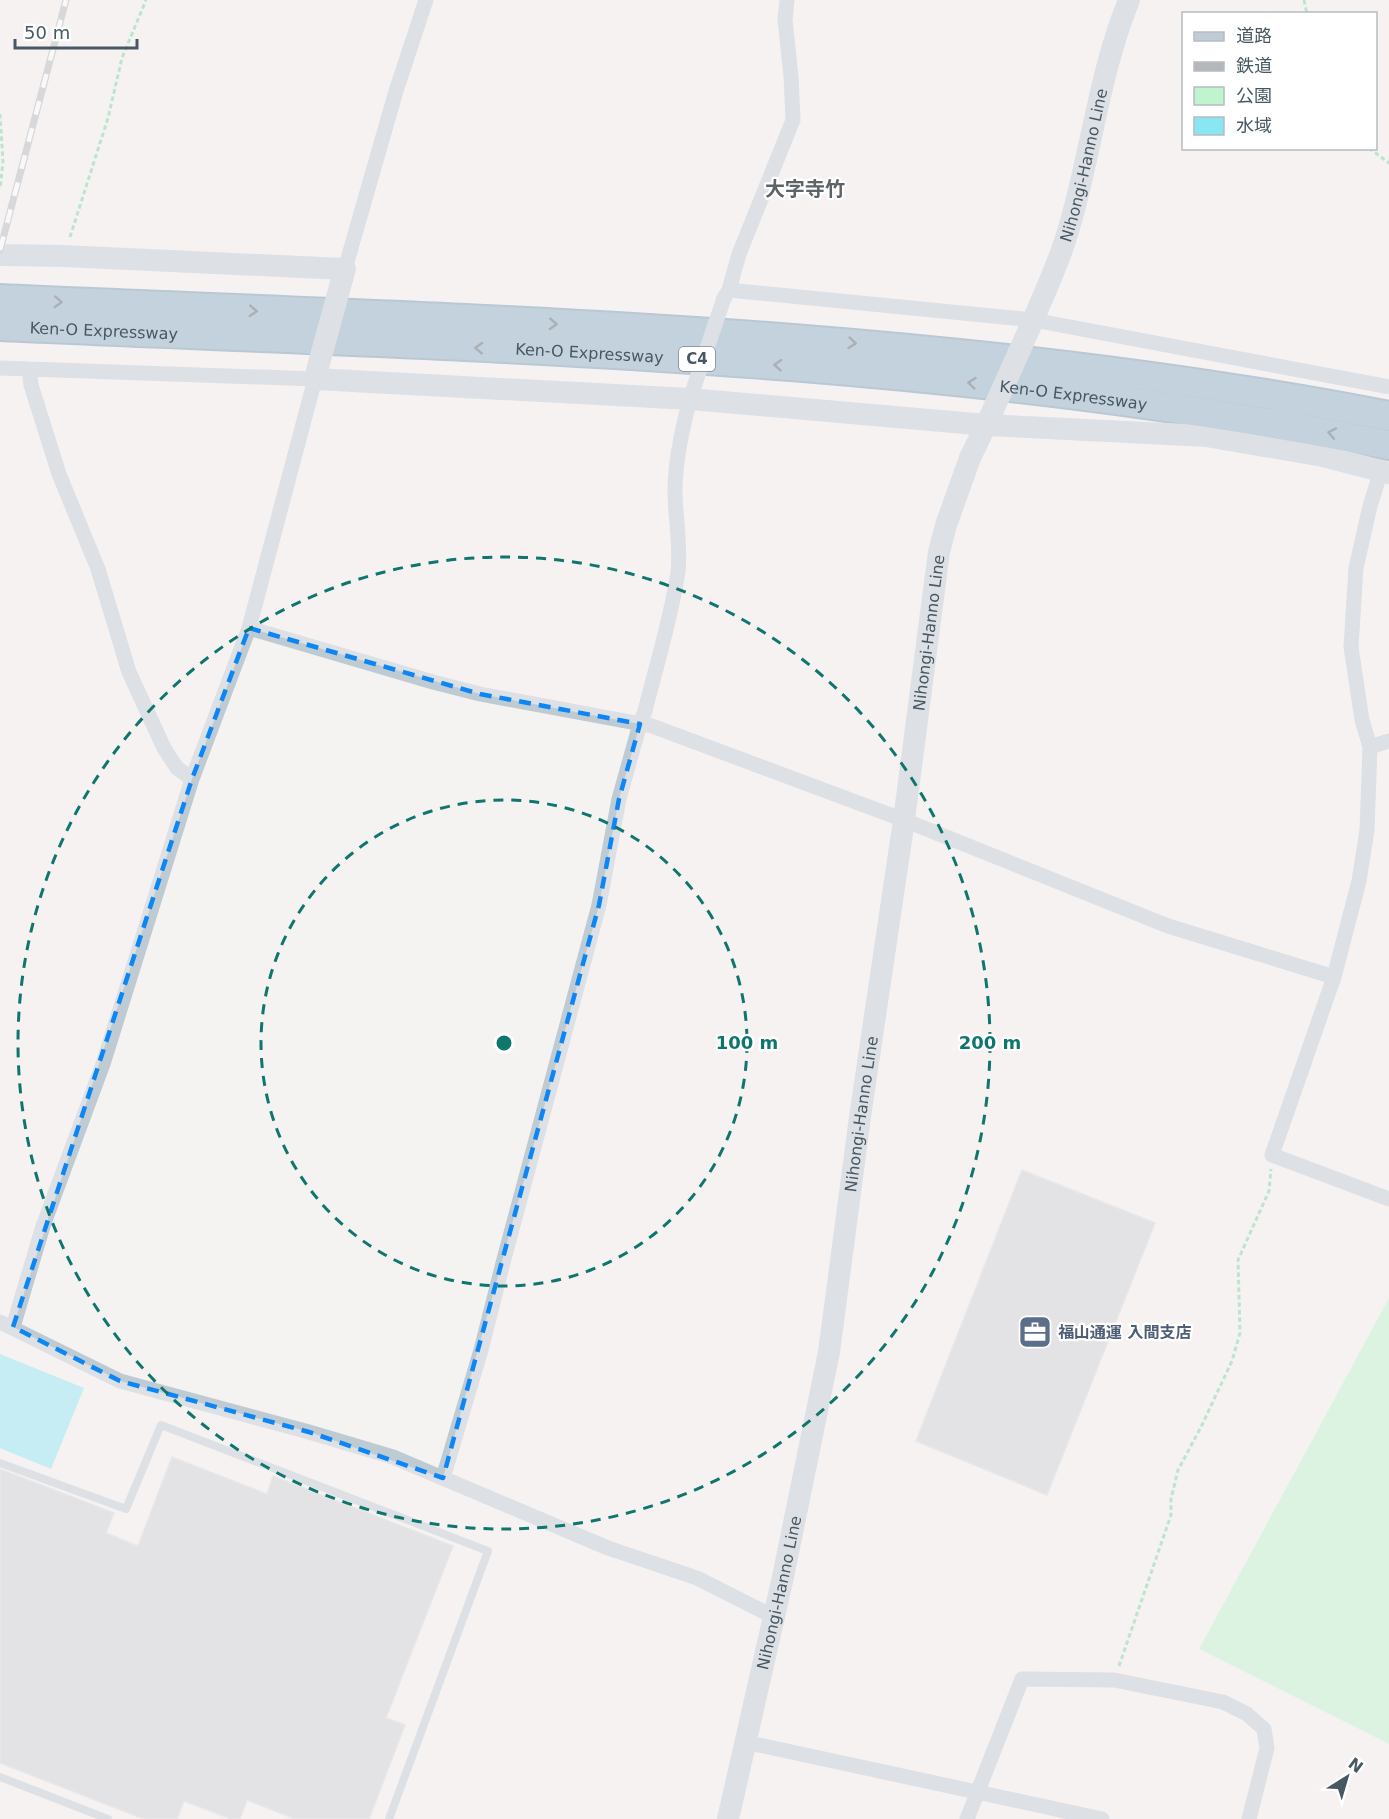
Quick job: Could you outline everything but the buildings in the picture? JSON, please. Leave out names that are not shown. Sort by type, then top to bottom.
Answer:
[{"type":"highway","name":"Ken-O Expressway","points":[[0,299],[645,328],[837,342],[1065,364],[1299,399],[1389,416]]},
{"type":"highway","name":"Ken-O Expressway","points":[[0,326],[644,356],[831,368],[1062,392],[1294,426],[1386,463]]},
{"type":"main road","name":"Nihongi-Hanno Line","points":[[728,1819],[774,1617],[829,1352],[867,1065],[904,820],[939,552],[963,477],[1047,289],[1066,238],[1107,62],[1130,0]]},
{"type":"main road","points":[[0,255],[63,256],[343,276],[316,373],[692,393],[990,417],[1206,436],[1323,456],[1386,463]]},
{"type":"street","points":[[343,276],[396,91],[426,0]]},
{"type":"street","points":[[443,1478],[481,1350],[597,916],[619,799],[645,711],[678,572],[676,468],[692,393],[739,254],[793,120],[785,20],[787,0]]},
{"type":"street","points":[[727,294],[1031,324],[1389,387]]},
{"type":"street","points":[[0,368],[316,373],[249,628],[192,779],[103,1064],[7,1325],[120,1381],[393,1457],[608,1548],[697,1578],[774,1617]]},
{"type":"street","points":[[29,369],[31,385],[59,474],[95,561],[129,672],[164,748],[177,768],[192,779]]},
{"type":"street","points":[[1386,463],[1370,506],[1356,568],[1351,647],[1362,720],[1370,747],[1367,830],[1359,881],[1334,977],[1272,1155],[1389,1198]]},
{"type":"street","points":[[249,628],[480,694],[652,726],[904,820],[1168,926],[1334,977]]},
{"type":"street","points":[[1370,747],[1389,741]]},
{"type":"street","points":[[967,1819],[1022,1679],[1114,1680],[1223,1702],[1247,1714],[1264,1729],[1267,1748],[1249,1819]]},
{"type":"street","points":[[745,1742],[1102,1819]]},
{"type":"lane","points":[[0,1463],[126,1509],[160,1425],[488,1551],[389,1819]]},
{"type":"lane","points":[[0,1777],[108,1819]]},
{"type":"path","points":[[63,256],[108,118],[122,58],[146,0]]},
{"type":"path","points":[[0,114],[3,162],[0,189]]},
{"type":"path","points":[[1371,150],[1389,163]]},
{"type":"path","points":[[1114,1680],[1171,1515],[1178,1470],[1232,1361],[1240,1333],[1238,1260],[1269,1191],[1272,1155]]},
{"type":"highlighted area","points":[[249,628],[480,694],[640,724],[619,799],[599,905],[443,1478],[309,1432],[120,1381],[13,1327],[192,779]]},
{"type":"green space","points":[[1389,1298],[1389,1744],[1199,1649]]},
{"type":"water","points":[[0,1354],[84,1388],[51,1469],[0,1448]]},
{"type":"railway","points":[[0,250],[66,0]]},
{"type":"place","name":"福山通運 入間支店","points":[[1035,1332]]},
{"type":"district","name":"大字寺竹","points":[[805,189]]}]
